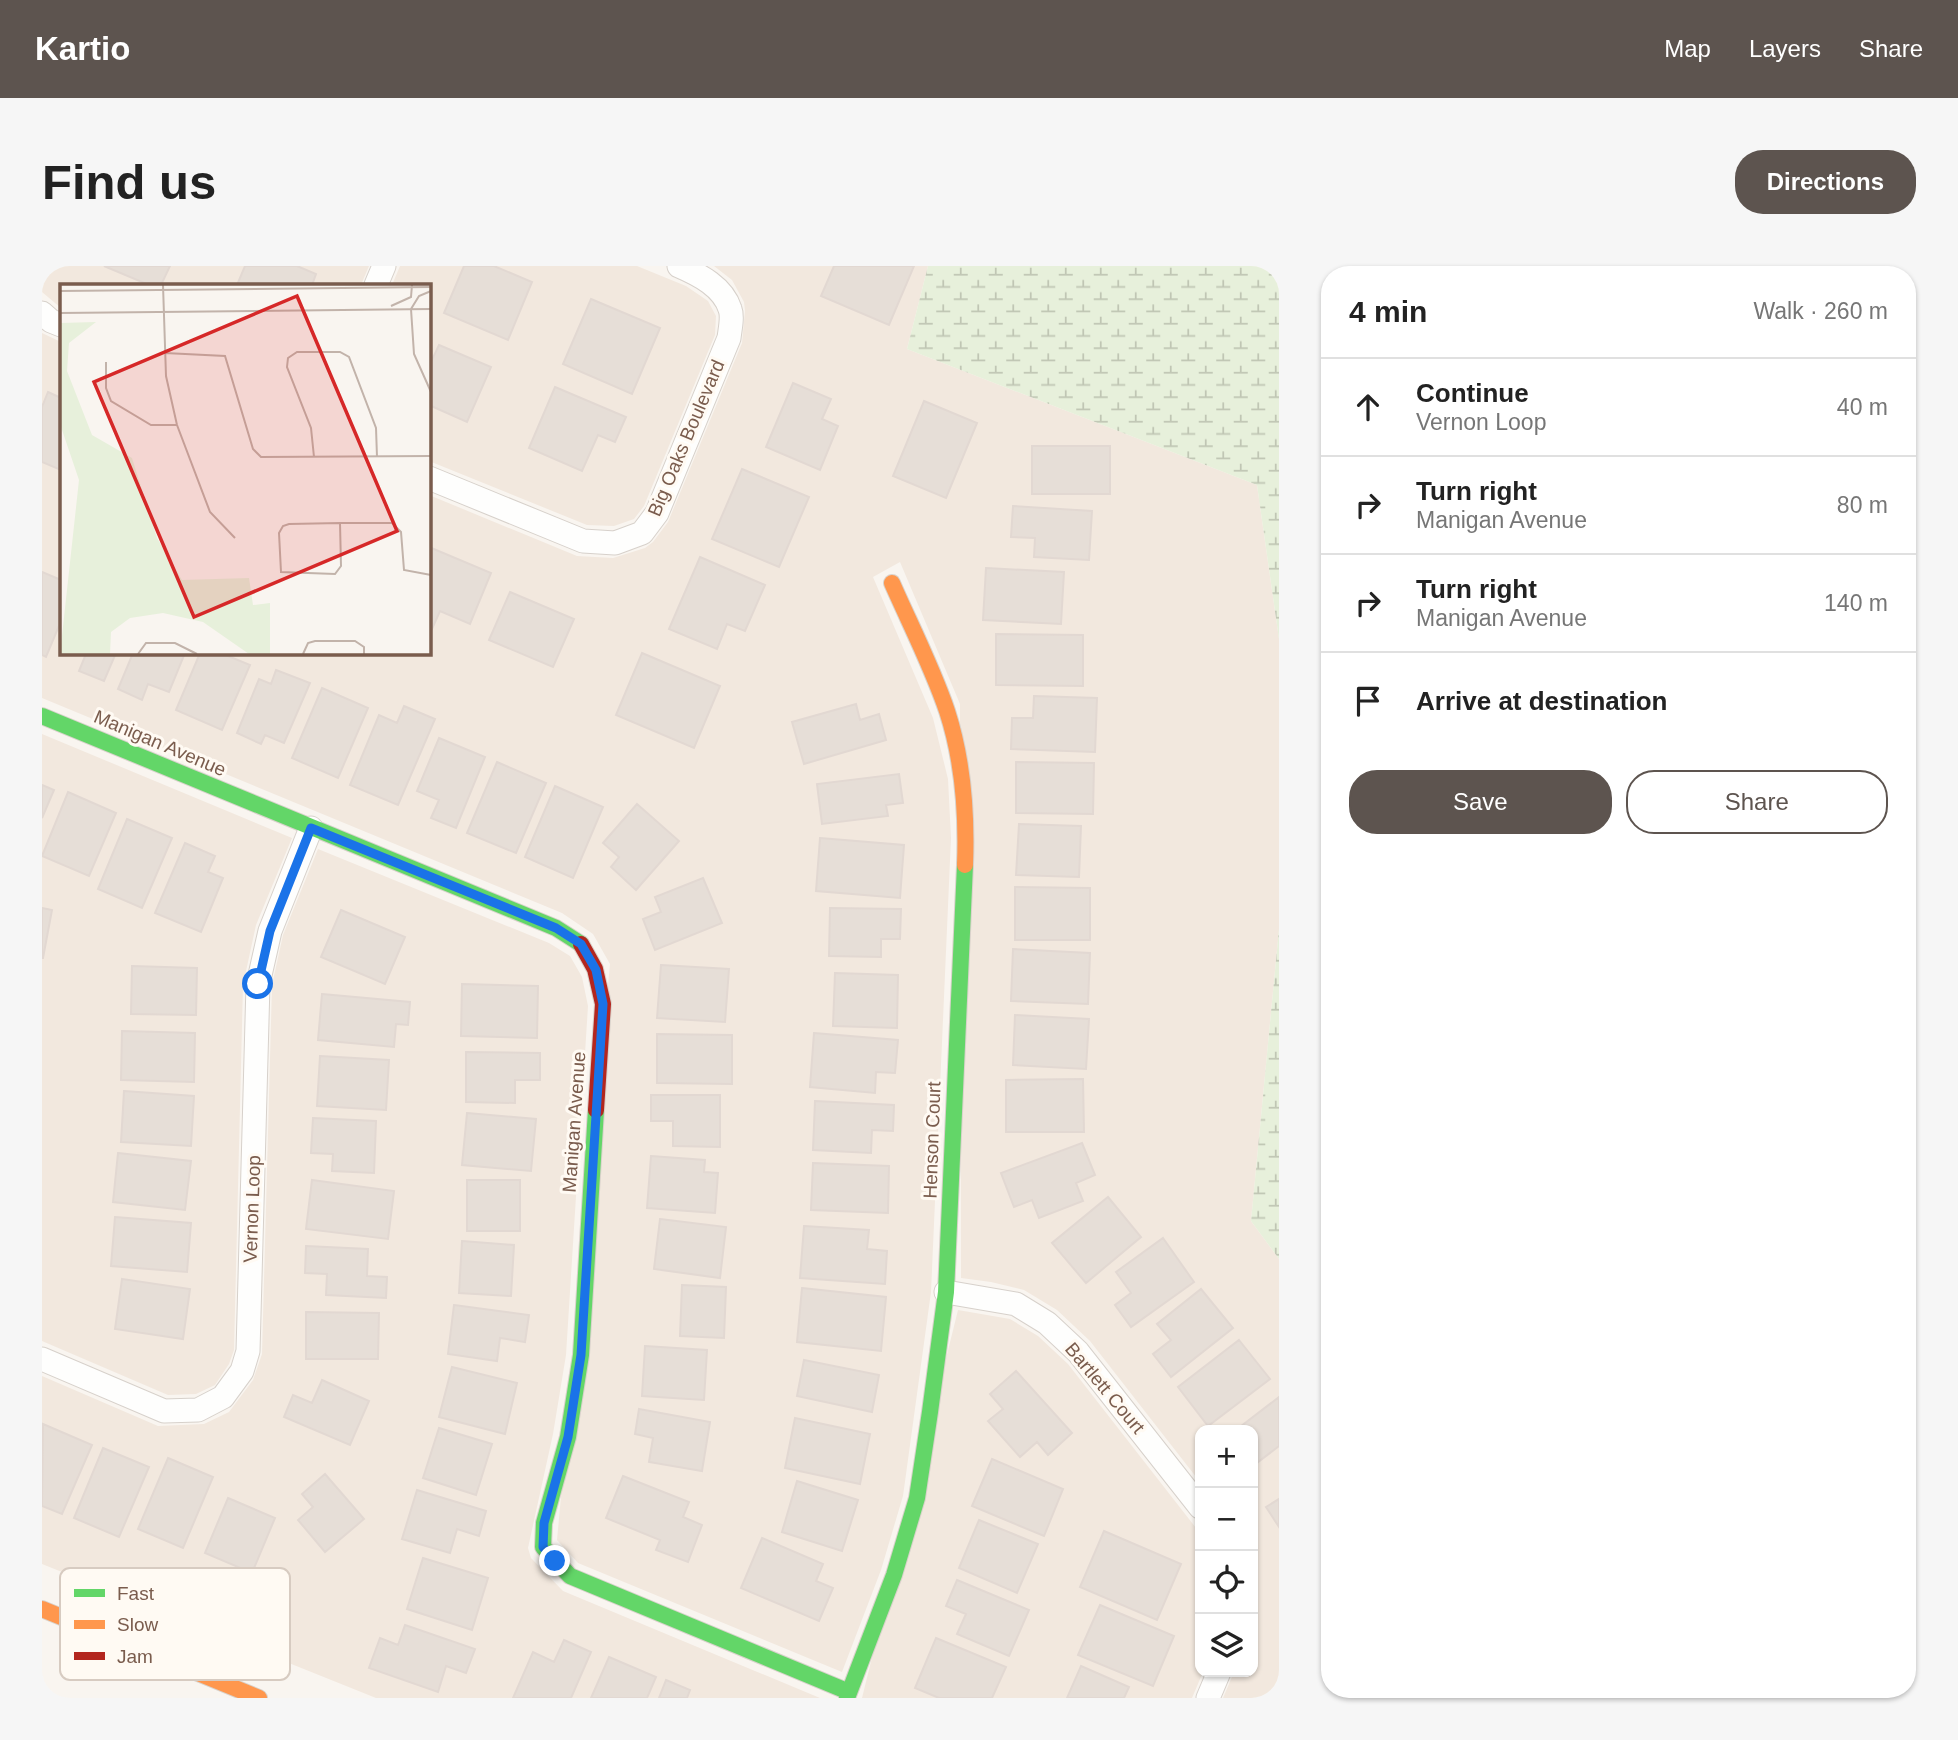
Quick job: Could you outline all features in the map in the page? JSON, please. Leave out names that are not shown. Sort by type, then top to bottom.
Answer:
[{"type":"street","points":[[376,284],[384,266]]},
{"type":"street","name":"Big Oaks Boulevard","points":[[430,478],[583,541],[615,542],[642,533],[657,513],[729,338],[731,311],[719,289],[679,266]]},
{"type":"street","points":[[42,313],[60,325]]},
{"type":"street","name":"Henson Court","points":[[848,1695],[894,1574],[917,1498],[946,1293],[966,836],[962,775],[947,711],[892,583]]},
{"type":"street","name":"Manigan Avenue","points":[[42,716],[556,928],[581,944],[596,970],[603,1004],[581,1355],[568,1437],[544,1523],[543,1547],[570,1576],[848,1695]]},
{"type":"street","name":"Vernon Loop","points":[[42,1359],[164,1411],[198,1410],[223,1397],[242,1371],[248,1351],[258,984],[270,931],[311,828]]},
{"type":"street","name":"Bartlett Court","points":[[946,1293],[1016,1304],[1047,1323],[1078,1352],[1195,1501]]},
{"type":"street","points":[[42,1609],[60,1616]]},
{"type":"street","points":[[1208,1698],[1217,1677]]},
{"type":"street","points":[[216,1680],[260,1698]]},
{"type":"shaded area","points":[[42,266],[369,266],[361,284],[60,284],[60,307],[42,292]]},
{"type":"shaded area","points":[[400,266],[637,266],[686,286],[708,301],[716,316],[715,335],[644,506],[634,519],[614,526],[587,525],[430,461],[430,284],[392,284]]},
{"type":"shaded area","points":[[714,266],[928,266],[907,349],[1257,485],[1279,639],[1279,929],[1251,1221],[1279,1259],[1279,1698],[1223,1698],[1232,1677],[1258,1677],[1258,1425],[1195,1425],[1195,1476],[1090,1341],[1057,1310],[1024,1290],[961,1278],[960,704],[900,562],[873,577],[933,718],[948,779],[951,838],[931,1292],[903,1496],[881,1570],[842,1672],[578,1563],[557,1540],[610,964],[593,934],[562,913],[42,698],[42,333],[60,342],[60,654],[430,654],[430,495],[577,556],[613,558],[645,548],[668,522],[742,343],[744,302],[732,280]]},
{"type":"shaded area","points":[[42,734],[292,838],[256,925],[243,985],[234,1350],[229,1364],[215,1385],[196,1394],[168,1395],[42,1341]]},
{"type":"shaded area","points":[[318,849],[549,943],[570,956],[582,977],[588,1006],[566,1355],[553,1434],[528,1548],[531,1558],[563,1591],[820,1698],[376,1698],[290,1663],[290,1568],[60,1568],[60,1571],[42,1564],[42,1376],[158,1426],[204,1424],[229,1412],[253,1380],[262,1354],[272,985],[283,935]]},
{"type":"shaded area","points":[[958,1310],[1010,1319],[1038,1336],[1068,1364],[1195,1528],[1195,1677],[1201,1677],[1192,1698],[862,1698]]},
{"type":"green space","points":[[928,266],[1279,266],[1279,639],[1257,485],[907,349]]},
{"type":"green space","points":[[1279,929],[1279,1259],[1251,1221]]},
{"type":"building","points":[[104,266],[170,266],[161,284],[147,284]]},
{"type":"building","points":[[245,266],[297,266],[316,274],[312,284],[237,284]]},
{"type":"building","points":[[464,266],[494,266],[532,282],[508,340],[444,313]]},
{"type":"building","points":[[834,266],[914,266],[889,325],[821,296]]},
{"type":"building","points":[[591,299],[660,328],[632,394],[563,364]]},
{"type":"building","points":[[439,345],[491,367],[467,422],[430,405],[430,364]]},
{"type":"building","points":[[793,383],[831,399],[822,419],[838,426],[820,470],[766,447]]},
{"type":"building","points":[[555,387],[626,417],[615,442],[598,435],[582,471],[529,448]]},
{"type":"building","points":[[48,392],[60,398],[60,470],[42,462],[42,407]]},
{"type":"building","points":[[924,401],[977,423],[946,498],[893,476]]},
{"type":"building","points":[[1032,446],[1110,446],[1110,494],[1032,494]]},
{"type":"building","points":[[742,469],[809,497],[779,567],[712,539]]},
{"type":"building","points":[[1013,506],[1092,511],[1089,560],[1034,557],[1035,538],[1011,537]]},
{"type":"building","points":[[430,547],[491,573],[470,624],[440,611],[432,629]]},
{"type":"building","points":[[700,557],[765,585],[745,631],[727,624],[717,649],[669,629]]},
{"type":"building","points":[[986,568],[1064,572],[1061,624],[983,620]]},
{"type":"building","points":[[42,572],[60,580],[60,623],[46,657],[42,655]]},
{"type":"building","points":[[510,592],[574,619],[553,667],[489,640]]},
{"type":"building","points":[[996,634],[1083,635],[1083,686],[996,685]]},
{"type":"building","points":[[642,653],[720,686],[694,748],[616,715]]},
{"type":"building","points":[[86,654],[116,654],[104,681],[79,671]]},
{"type":"building","points":[[133,654],[185,654],[169,692],[148,684],[142,700],[118,689]]},
{"type":"building","points":[[200,654],[223,654],[250,665],[222,730],[176,710]]},
{"type":"building","points":[[276,670],[310,683],[284,743],[265,735],[261,744],[237,733],[259,679],[271,684]]},
{"type":"building","points":[[322,688],[368,708],[338,778],[292,758]]},
{"type":"building","points":[[1034,696],[1097,698],[1095,752],[1011,749],[1012,718],[1033,718]]},
{"type":"building","points":[[856,704],[860,720],[879,714],[886,740],[804,764],[792,722]]},
{"type":"building","points":[[404,706],[435,719],[398,805],[350,785],[379,715],[397,723]]},
{"type":"building","points":[[439,738],[485,757],[456,828],[431,818],[439,800],[417,791]]},
{"type":"building","points":[[497,762],[546,783],[516,853],[467,833]]},
{"type":"building","points":[[1016,762],[1094,763],[1093,814],[1016,813]]},
{"type":"building","points":[[899,774],[903,803],[886,805],[888,816],[822,824],[817,784]]},
{"type":"building","points":[[42,785],[54,790],[42,818]]},
{"type":"building","points":[[555,786],[603,807],[573,878],[525,857]]},
{"type":"building","points":[[68,792],[116,813],[89,876],[42,856]]},
{"type":"building","points":[[637,804],[679,841],[636,890],[611,867],[619,857],[603,843]]},
{"type":"building","points":[[127,819],[172,838],[142,908],[98,889]]},
{"type":"building","points":[[1019,824],[1081,826],[1079,877],[1016,875]]},
{"type":"building","points":[[820,838],[904,845],[900,898],[816,891]]},
{"type":"building","points":[[185,843],[215,856],[208,872],[223,878],[201,932],[155,913]]},
{"type":"building","points":[[703,878],[722,923],[655,950],[643,919],[661,912],[655,897]]},
{"type":"building","points":[[1015,887],[1090,888],[1090,940],[1015,940]]},
{"type":"building","points":[[42,908],[52,910],[43,958],[42,958]]},
{"type":"building","points":[[830,908],[901,909],[900,939],[881,939],[881,957],[829,956]]},
{"type":"building","points":[[341,910],[405,937],[385,984],[321,957]]},
{"type":"building","points":[[1013,949],[1090,953],[1088,1004],[1011,1001]]},
{"type":"building","points":[[661,965],[729,969],[725,1022],[657,1018]]},
{"type":"building","points":[[132,966],[197,968],[196,1015],[131,1014]]},
{"type":"building","points":[[835,973],[898,975],[897,1028],[833,1026]]},
{"type":"building","points":[[462,984],[538,986],[537,1038],[461,1036]]},
{"type":"building","points":[[322,994],[410,1002],[408,1025],[396,1024],[394,1047],[318,1040]]},
{"type":"building","points":[[1015,1015],[1089,1019],[1086,1069],[1013,1065]]},
{"type":"building","points":[[122,1031],[195,1033],[194,1082],[121,1080]]},
{"type":"building","points":[[814,1033],[898,1040],[895,1073],[876,1072],[875,1093],[810,1087]]},
{"type":"building","points":[[657,1034],[732,1035],[732,1084],[657,1083]]},
{"type":"building","points":[[466,1052],[540,1053],[540,1080],[515,1080],[515,1103],[466,1102]]},
{"type":"building","points":[[320,1056],[389,1060],[386,1110],[317,1106]]},
{"type":"building","points":[[1083,1079],[1084,1132],[1006,1132],[1006,1080]]},
{"type":"building","points":[[124,1091],[194,1096],[191,1146],[121,1142]]},
{"type":"building","points":[[651,1095],[720,1095],[720,1147],[673,1146],[673,1121],[651,1121]]},
{"type":"building","points":[[815,1101],[894,1105],[893,1131],[872,1130],[871,1153],[813,1150]]},
{"type":"building","points":[[467,1113],[536,1119],[531,1171],[462,1165]]},
{"type":"building","points":[[313,1118],[376,1121],[374,1173],[332,1171],[333,1154],[311,1153]]},
{"type":"building","points":[[1082,1143],[1095,1175],[1076,1183],[1083,1201],[1039,1218],[1032,1200],[1014,1207],[1001,1173]]},
{"type":"building","points":[[118,1153],[191,1161],[185,1210],[113,1202]]},
{"type":"building","points":[[651,1156],[705,1160],[704,1172],[718,1173],[715,1213],[647,1208]]},
{"type":"building","points":[[813,1163],[889,1166],[888,1213],[811,1210]]},
{"type":"building","points":[[312,1180],[394,1191],[388,1239],[306,1229]]},
{"type":"building","points":[[467,1180],[520,1180],[520,1231],[467,1231]]},
{"type":"building","points":[[1108,1197],[1141,1237],[1086,1283],[1052,1243]]},
{"type":"building","points":[[115,1217],[191,1223],[187,1272],[111,1266]]},
{"type":"building","points":[[660,1219],[726,1227],[720,1278],[654,1269]]},
{"type":"building","points":[[804,1226],[869,1230],[867,1249],[887,1251],[885,1284],[800,1278]]},
{"type":"building","points":[[1163,1238],[1194,1282],[1131,1327],[1115,1305],[1131,1293],[1116,1272]]},
{"type":"building","points":[[462,1241],[514,1245],[511,1296],[459,1293]]},
{"type":"building","points":[[306,1246],[368,1249],[367,1276],[387,1277],[386,1298],[326,1295],[327,1274],[305,1273]]},
{"type":"building","points":[[122,1279],[190,1289],[183,1339],[115,1329]]},
{"type":"building","points":[[682,1285],[726,1287],[724,1338],[680,1336]]},
{"type":"building","points":[[802,1288],[886,1297],[881,1351],[797,1342]]},
{"type":"building","points":[[1201,1289],[1233,1328],[1171,1377],[1153,1354],[1171,1340],[1157,1324]]},
{"type":"building","points":[[454,1305],[529,1315],[525,1342],[500,1338],[497,1361],[448,1354]]},
{"type":"building","points":[[306,1312],[379,1313],[378,1359],[306,1359]]},
{"type":"building","points":[[1239,1340],[1270,1379],[1209,1425],[1178,1387]]},
{"type":"building","points":[[645,1346],[707,1350],[704,1400],[642,1396]]},
{"type":"building","points":[[804,1360],[879,1375],[872,1412],[797,1396]]},
{"type":"building","points":[[452,1367],[517,1383],[505,1434],[439,1417]]},
{"type":"building","points":[[1016,1371],[1072,1433],[1048,1455],[1037,1442],[1020,1457],[988,1421],[1003,1409],[990,1394]]},
{"type":"building","points":[[322,1380],[369,1401],[350,1445],[284,1417],[293,1395],[312,1403]]},
{"type":"building","points":[[1279,1397],[1279,1446],[1258,1462],[1258,1425],[1243,1425]]},
{"type":"building","points":[[639,1409],[710,1422],[702,1471],[649,1462],[653,1438],[635,1434]]},
{"type":"building","points":[[795,1418],[870,1434],[860,1484],[785,1468]]},
{"type":"building","points":[[43,1424],[92,1445],[62,1514],[42,1506]]},
{"type":"building","points":[[439,1428],[492,1444],[476,1495],[423,1478]]},
{"type":"building","points":[[103,1448],[149,1467],[119,1537],[74,1518]]},
{"type":"building","points":[[168,1458],[213,1477],[183,1548],[138,1529]]},
{"type":"building","points":[[992,1459],[1063,1489],[1044,1536],[972,1506]]},
{"type":"building","points":[[325,1474],[364,1519],[325,1552],[298,1520],[313,1507],[302,1494]]},
{"type":"building","points":[[623,1476],[689,1502],[683,1517],[702,1525],[688,1562],[656,1550],[660,1540],[606,1518]]},
{"type":"building","points":[[797,1481],[858,1500],[842,1551],[782,1532]]},
{"type":"building","points":[[417,1490],[486,1511],[479,1536],[457,1529],[450,1553],[402,1539]]},
{"type":"building","points":[[228,1498],[275,1518],[254,1568],[240,1568],[205,1553]]},
{"type":"building","points":[[1279,1499],[1279,1527],[1266,1507]]},
{"type":"building","points":[[979,1520],[1038,1544],[1017,1593],[959,1568]]},
{"type":"building","points":[[1104,1531],[1181,1564],[1157,1620],[1080,1587]]},
{"type":"building","points":[[762,1538],[823,1564],[816,1581],[833,1588],[819,1621],[741,1588]]},
{"type":"building","points":[[423,1558],[488,1578],[472,1630],[407,1609]]},
{"type":"building","points":[[957,1580],[1029,1610],[1009,1656],[957,1634],[966,1614],[946,1606]]},
{"type":"building","points":[[1100,1605],[1174,1636],[1153,1686],[1078,1655]]},
{"type":"building","points":[[405,1625],[475,1649],[466,1673],[446,1666],[438,1692],[369,1668],[380,1638],[398,1645]]},
{"type":"building","points":[[936,1638],[1006,1667],[992,1698],[939,1698],[915,1688]]},
{"type":"building","points":[[564,1640],[591,1652],[571,1698],[513,1698],[533,1652],[554,1662]]},
{"type":"building","points":[[609,1657],[656,1677],[647,1698],[591,1698]]},
{"type":"building","points":[[1081,1666],[1129,1687],[1124,1698],[1067,1698]]},
{"type":"building","points":[[666,1680],[690,1690],[687,1698],[659,1698]]},
{"type":"traffic: fast","points":[[42,716],[556,928],[581,944]]},
{"type":"traffic: fast","points":[[847,1698],[894,1575],[917,1498],[930,1412],[946,1292],[965,865]]},
{"type":"traffic: fast","points":[[596,1110],[581,1355],[568,1437],[544,1523],[543,1547],[570,1576],[849,1692]]},
{"type":"traffic: slow","points":[[892,583],[935,679],[957,748],[963,787],[965,865]]},
{"type":"traffic: slow","points":[[42,1609],[60,1616]]},
{"type":"traffic: slow","points":[[215,1680],[259,1698]]},
{"type":"traffic: jam","points":[[581,944],[595,969],[603,1004],[596,1110]]},
{"type":"route","points":[[258,984],[270,931],[311,828],[556,928],[581,944],[596,970],[603,1004],[581,1355],[568,1437],[544,1523],[543,1547],[555,1561]]}]
